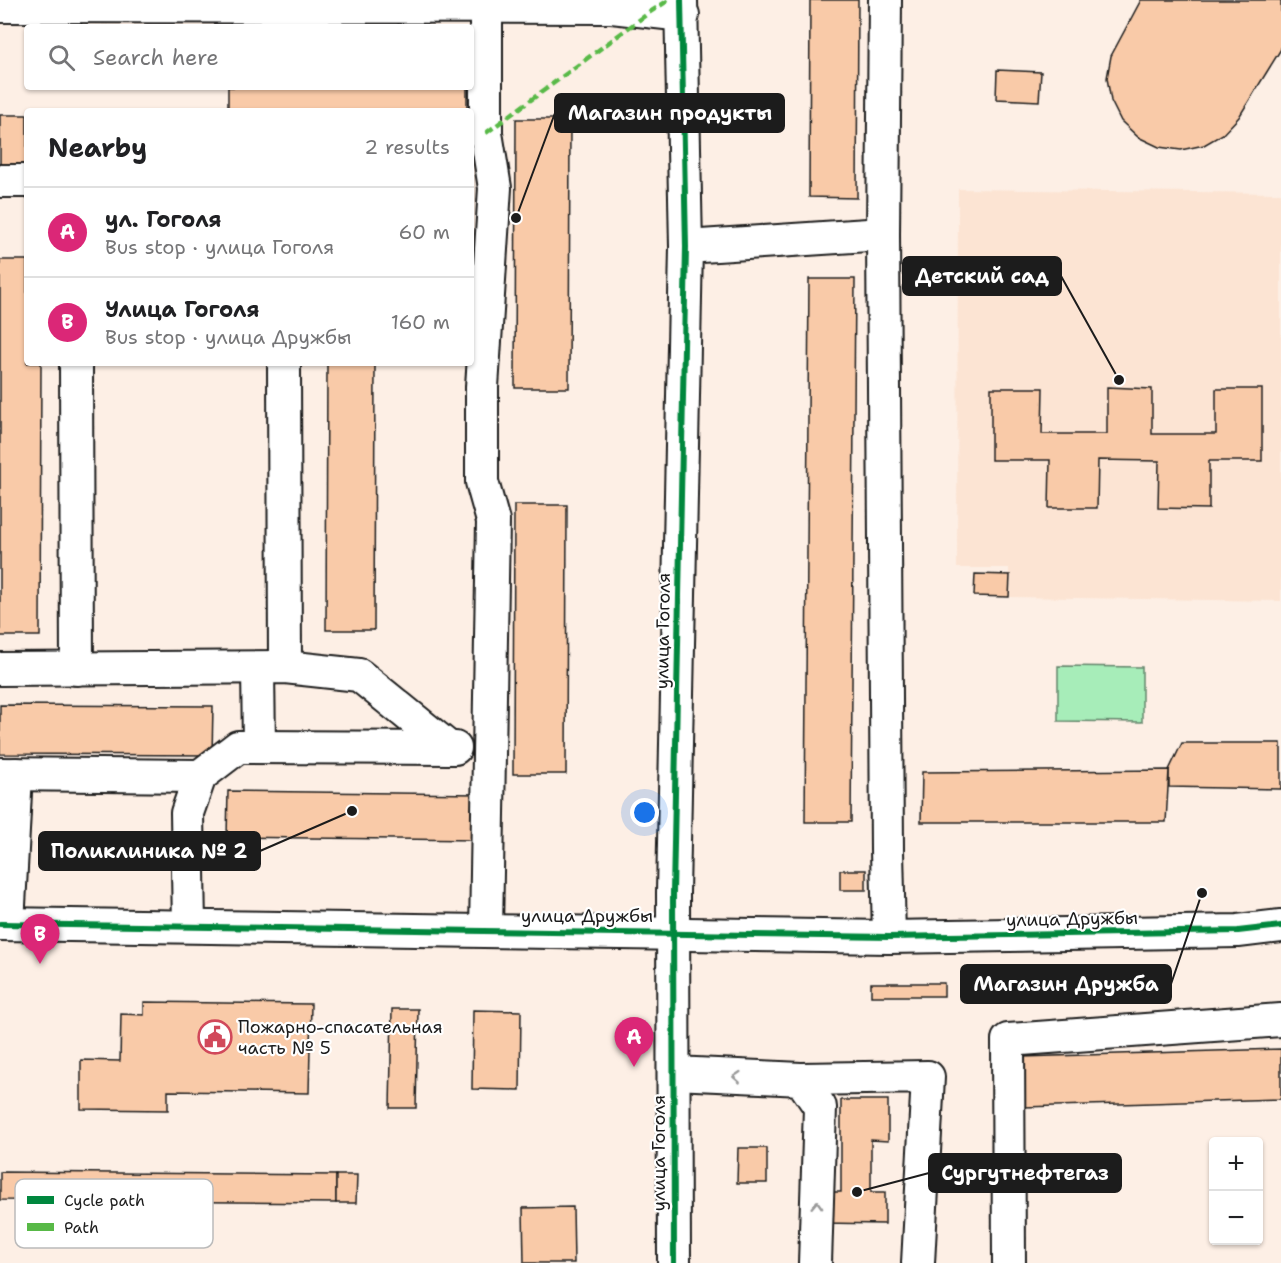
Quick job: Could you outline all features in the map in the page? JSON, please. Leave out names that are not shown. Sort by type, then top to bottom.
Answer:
[{"type":"street","points":[[885,0],[883,234],[886,850],[890,936]]},
{"type":"street","points":[[0,6],[133,3],[486,3],[682,8]]},
{"type":"street","points":[[486,3],[479,133],[495,188],[482,387],[482,482],[493,521],[486,931]]},
{"type":"street","name":"улица Гоголя","points":[[674,1263],[674,932],[686,248],[682,8]]},
{"type":"street","points":[[0,181],[24,181]]},
{"type":"street","points":[[686,248],[883,234]]},
{"type":"street","points":[[76,366],[77,669]]},
{"type":"street","points":[[259,747],[272,667],[284,366]]},
{"type":"street","points":[[0,669],[272,667],[359,675],[449,748]]},
{"type":"street","points":[[189,926],[187,813],[200,776],[238,747],[489,748]]},
{"type":"street","points":[[4,924],[8,774],[200,776]]},
{"type":"street","name":"улица Дружбы","points":[[4,924],[890,936],[1238,931],[1281,926]]},
{"type":"street","points":[[1009,1263],[1008,1040],[1281,1020]]},
{"type":"street","points":[[674,1073],[801,1079],[928,1077],[918,1263]]},
{"type":"street","points":[[801,1079],[820,1107],[815,1263]]},
{"type":"shaded area","points":[[958,189],[1281,193],[1281,601],[1009,597],[1009,568],[957,568]]},
{"type":"green space","points":[[1058,666],[1142,667],[1142,722],[1058,721]]},
{"type":"building","points":[[810,0],[858,0],[857,198],[809,197]]},
{"type":"building","points":[[1141,0],[1281,0],[1281,49],[1239,117],[1223,134],[1204,145],[1181,150],[1159,147],[1138,137],[1121,121],[1111,101],[1107,78],[1111,56]]},
{"type":"building","points":[[997,70],[1041,72],[1039,101],[996,99]]},
{"type":"building","points":[[228,90],[467,90],[467,108],[228,108]]},
{"type":"building","points":[[0,115],[24,115],[24,164],[0,164]]},
{"type":"building","points":[[516,119],[570,119],[569,388],[515,388]]},
{"type":"building","points":[[0,260],[24,260],[24,366],[41,366],[40,636],[0,636]]},
{"type":"building","points":[[809,279],[855,279],[851,822],[805,822]]},
{"type":"building","points":[[327,366],[375,366],[374,630],[326,630]]},
{"type":"building","points":[[1107,387],[1152,389],[1152,434],[1216,434],[1216,389],[1262,389],[1262,461],[1209,461],[1209,509],[1158,508],[1159,461],[1098,460],[1097,508],[1049,508],[1050,460],[991,460],[991,388],[1043,388],[1042,434],[1107,434]]},
{"type":"building","points":[[514,505],[567,505],[566,774],[513,774]]},
{"type":"building","points":[[975,574],[1010,575],[1009,597],[974,596]]},
{"type":"building","points":[[0,705],[213,706],[212,755],[0,754]]},
{"type":"building","points":[[1182,743],[1281,743],[1281,789],[1169,787],[1169,770]]},
{"type":"building","points":[[1169,770],[1166,822],[921,822],[922,772]]},
{"type":"building","points":[[228,791],[478,794],[478,840],[227,837]]},
{"type":"building","points":[[840,870],[866,870],[866,890],[840,890]]},
{"type":"building","points":[[871,983],[944,983],[944,996],[871,996]]},
{"type":"building","name":"Пожарно-спасательная часть № 5","points":[[144,1002],[311,1004],[309,1093],[168,1091],[168,1110],[81,1109],[81,1060],[120,1061],[121,1014],[144,1015]]},
{"type":"building","points":[[392,1009],[418,1009],[416,1108],[390,1108]]},
{"type":"building","points":[[473,1010],[521,1011],[520,1090],[472,1089]]},
{"type":"building","points":[[1281,1049],[1281,1099],[1024,1107],[1022,1057]]},
{"type":"building","points":[[841,1100],[888,1100],[888,1141],[871,1140],[871,1192],[885,1192],[885,1224],[823,1223],[824,1192],[841,1192]]},
{"type":"building","points":[[738,1148],[767,1148],[767,1183],[737,1183]]},
{"type":"building","points":[[0,1172],[336,1175],[336,1203],[213,1202],[213,1179],[15,1179],[15,1200],[0,1200]]},
{"type":"building","points":[[336,1175],[357,1175],[356,1203],[336,1203]]},
{"type":"building","points":[[573,1207],[574,1263],[524,1263],[523,1208]]},
{"type":"marked path","points":[[486,133],[669,0]]},
{"type":"cycle path","points":[[674,1263],[673,893],[686,247],[681,0]]},
{"type":"cycle path","points":[[0,924],[889,937],[1238,931],[1281,926]]},
{"type":"place","name":"Магазин продукты","points":[[516,218]]},
{"type":"place","name":"Детский сад","points":[[1119,380]]},
{"type":"place","name":"Поликлиника № 2","points":[[352,811]]},
{"type":"place","name":"Магазин Дружба","points":[[1202,893]]},
{"type":"place","name":"Улица Гоголя","points":[[40,964]]},
{"type":"place","name":"Пожарно-спасательная часть № 5","points":[[215,1037]]},
{"type":"place","name":"ул. Гоголя","points":[[634,1067]]},
{"type":"place","name":"Сургутнефтегаз","points":[[857,1192]]}]
